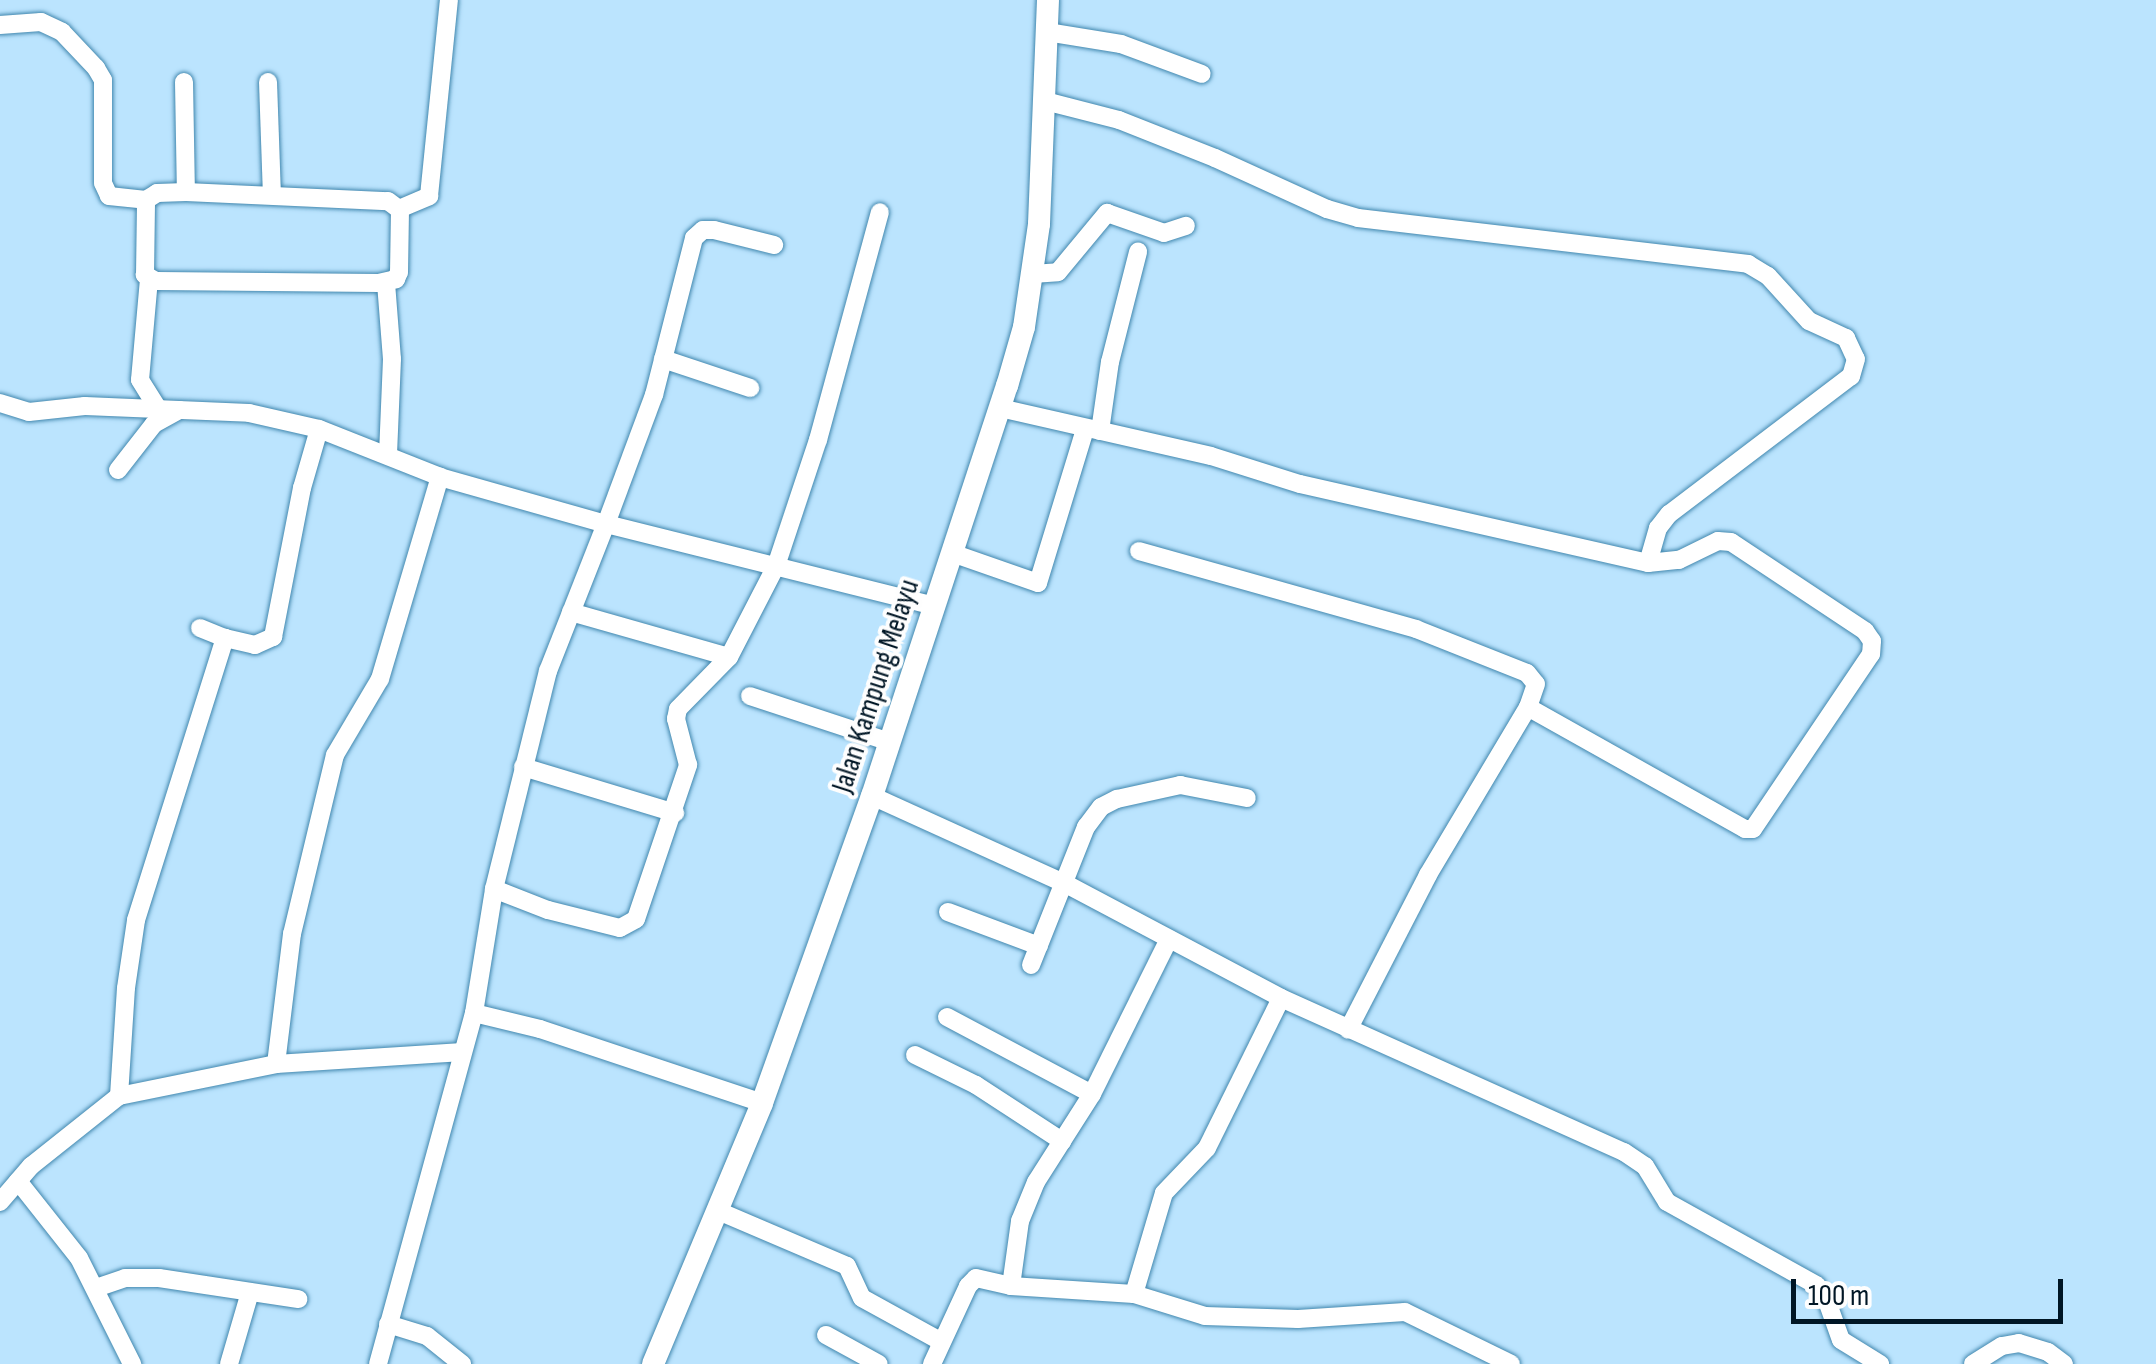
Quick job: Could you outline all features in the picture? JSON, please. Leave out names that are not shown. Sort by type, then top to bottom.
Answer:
[{"type":"main road","name":"Jalan Kampung Melayu","points":[[653,1364],[762,1103],[872,796],[1024,327],[1040,211],[1048,0]]},
{"type":"street","points":[[400,209],[429,196],[450,0]]},
{"type":"street","points":[[0,25],[40,22],[62,32],[96,68],[103,80],[105,102],[104,192],[146,200],[157,194],[186,192],[388,201],[400,209]]},
{"type":"street","points":[[1047,32],[1121,44],[1202,74]]},
{"type":"street","points":[[184,82],[186,192]]},
{"type":"street","points":[[268,82],[272,195]]},
{"type":"street","points":[[1045,101],[1133,125],[1327,209],[1358,218],[1539,236],[1557,242],[1748,264],[1768,276],[1809,321],[1846,338],[1856,359],[1851,376],[1669,514],[1658,528],[1648,563]]},
{"type":"street","points":[[146,200],[145,275],[149,279],[386,283],[400,272],[400,209]]},
{"type":"street","points":[[494,889],[548,910],[620,928],[636,919],[675,813],[688,765],[676,719],[678,709],[729,657],[776,566],[818,440],[880,212]]},
{"type":"street","points":[[1032,274],[1058,272],[1107,212],[1164,233],[1186,226]]},
{"type":"street","points":[[378,1364],[474,1014],[494,889],[548,671],[664,360],[694,238],[703,230],[714,230],[774,245]]},
{"type":"street","points":[[952,553],[1038,582],[1093,430],[1138,252]]},
{"type":"street","points":[[149,279],[140,380],[157,407]]},
{"type":"street","points":[[386,283],[392,359],[388,454]]},
{"type":"street","points":[[664,360],[750,388]]},
{"type":"street","points":[[0,403],[28,412],[184,408],[248,414],[319,429],[440,477],[606,524],[934,606]]},
{"type":"street","points":[[118,470],[154,424],[184,408]]},
{"type":"street","points":[[1000,408],[1210,456],[1300,484],[1648,563],[1679,560],[1718,541],[1743,546],[1864,631],[1872,641],[1871,654],[1757,825],[1745,829],[1528,708]]},
{"type":"street","points":[[200,628],[254,644],[273,637],[302,488],[319,429]]},
{"type":"street","points":[[276,1064],[292,934],[334,755],[380,678],[440,477]]},
{"type":"street","points":[[1139,551],[1416,629],[1527,673],[1536,684],[1528,708],[1428,875],[1348,1030]]},
{"type":"street","points":[[571,612],[729,657]]},
{"type":"street","points":[[119,1096],[126,988],[136,920],[225,638]]},
{"type":"street","points":[[750,696],[890,742]]},
{"type":"street","points":[[523,768],[675,813]]},
{"type":"street","points":[[1031,966],[1086,827],[1101,807],[1117,799],[1180,785],[1248,798]]},
{"type":"street","points":[[872,796],[1066,884],[1348,1030],[1636,1160],[1652,1176],[1666,1202],[1816,1284],[1828,1301],[1841,1340],[1880,1364]]},
{"type":"street","points":[[948,912],[1039,946]]},
{"type":"street","points":[[1011,1286],[1020,1222],[1036,1182],[1092,1094],[1169,939]]},
{"type":"street","points":[[1134,1294],[1164,1193],[1207,1148],[1281,998]]},
{"type":"street","points":[[474,1014],[540,1028],[762,1103]]},
{"type":"street","points":[[947,1017],[1092,1094]]},
{"type":"street","points":[[0,1202],[62,1140],[119,1096],[276,1064],[464,1052]]},
{"type":"street","points":[[914,1055],[976,1085],[1062,1141]]},
{"type":"street","points":[[18,1181],[79,1258],[132,1364]]},
{"type":"street","points":[[716,1210],[847,1266],[862,1298],[942,1342]]},
{"type":"street","points":[[96,1288],[143,1277],[298,1299]]},
{"type":"street","points":[[932,1364],[968,1286],[976,1278],[1011,1286],[1134,1294],[1205,1316],[1298,1318],[1405,1312],[1511,1364]]},
{"type":"street","points":[[229,1364],[250,1292]]},
{"type":"street","points":[[388,1324],[427,1336],[462,1364]]},
{"type":"street","points":[[826,1335],[879,1364]]},
{"type":"street","points":[[1973,1364],[2002,1346],[2019,1343],[2048,1352],[2064,1364]]}]
